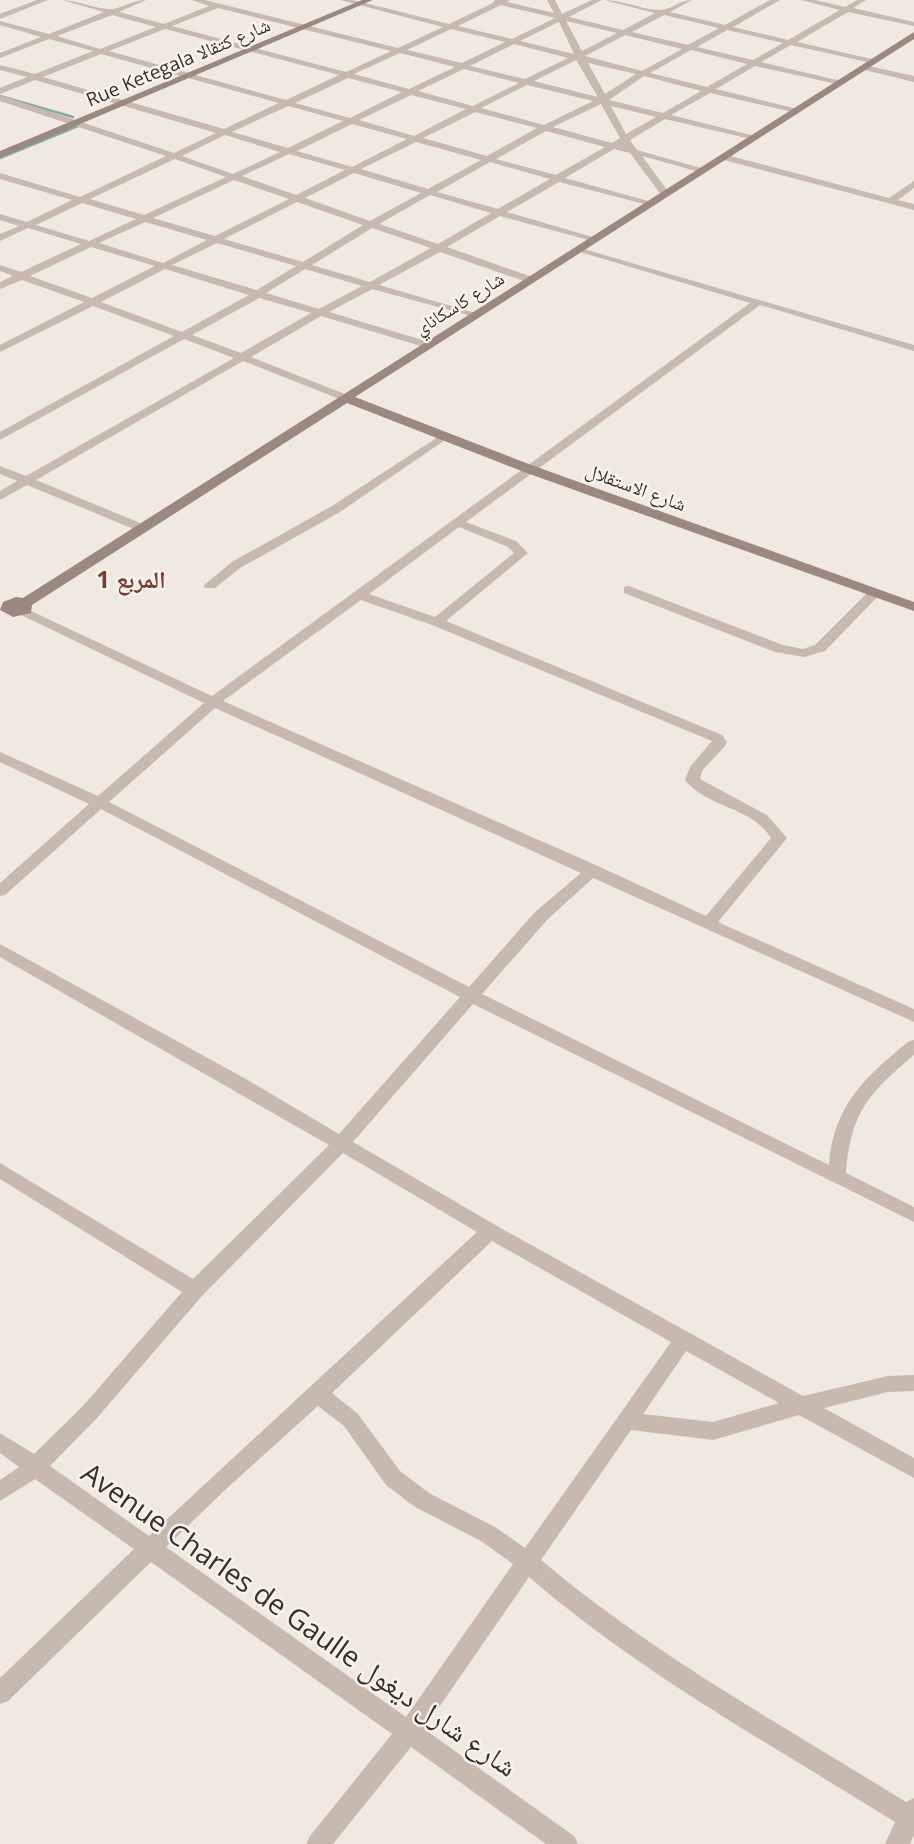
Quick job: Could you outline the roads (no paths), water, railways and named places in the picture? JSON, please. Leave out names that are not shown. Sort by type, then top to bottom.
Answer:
[{"type":"street","points":[[0,18],[44,0]]},
{"type":"street","points":[[66,0],[703,170]]},
{"type":"street","points":[[0,56],[142,0]]},
{"type":"street","points":[[196,0],[604,99],[752,138]]},
{"type":"street","points":[[0,91],[230,0]]},
{"type":"street","points":[[344,0],[364,2],[452,27],[794,111]]},
{"type":"street","points":[[486,0],[838,83]]},
{"type":"street","points":[[551,0],[625,140],[665,194]]},
{"type":"street","points":[[0,286],[289,151],[598,0]]},
{"type":"street","points":[[608,0],[792,41],[914,79]]},
{"type":"street","points":[[0,349],[220,240],[688,0]]},
{"type":"street","points":[[0,437],[258,294],[370,225],[543,129],[604,99],[642,74],[776,0]]},
{"type":"street","points":[[804,0],[914,24]]},
{"type":"street","points":[[0,496],[439,248],[862,0]]},
{"type":"street","name":"Rue Ketegala شارع كتقالا","points":[[0,155],[364,2]]},
{"type":"street","points":[[0,238],[503,2]]},
{"type":"street","points":[[0,23],[649,204]]},
{"type":"street","name":"شارع كاسكاناي","points":[[11,608],[346,398],[914,35]]},
{"type":"street","points":[[0,67],[593,240]]},
{"type":"street","points":[[0,98],[531,280]]},
{"type":"street","points":[[723,157],[914,208]]},
{"type":"street","points":[[0,176],[475,316]]},
{"type":"street","points":[[891,201],[914,184]]},
{"type":"street","points":[[0,217],[428,345]]},
{"type":"street","points":[[580,249],[914,348]]},
{"type":"street","points":[[0,268],[346,398]]},
{"type":"street","points":[[0,891],[214,702],[357,594],[759,301]]},
{"type":"street","name":"شارع الاستقلال","points":[[346,398],[529,469],[914,607]]},
{"type":"street","points":[[210,585],[236,565],[335,509],[444,436]]},
{"type":"street","points":[[0,470],[141,528]]},
{"type":"street","points":[[437,622],[522,553],[512,544],[456,522]]},
{"type":"street","points":[[629,590],[780,649],[804,653],[820,648],[875,593]]},
{"type":"street","points":[[357,594],[437,622],[717,738],[720,742],[718,746],[695,770],[692,780],[703,790],[753,813],[773,826],[779,838],[709,923]]},
{"type":"street","points":[[11,608],[914,1016]]},
{"type":"street","points":[[0,756],[98,802],[470,995],[914,1214]]},
{"type":"street","points":[[0,1492],[35,1467],[89,1413],[195,1290],[341,1144],[541,916],[593,870]]},
{"type":"street","points":[[0,950],[240,1084],[490,1231],[914,1469]]},
{"type":"street","points":[[837,1177],[843,1130],[855,1103],[873,1080],[914,1046]]},
{"type":"street","points":[[0,1170],[195,1290]]},
{"type":"street","points":[[0,1693],[148,1550],[490,1231]]},
{"type":"street","points":[[318,1844],[407,1734],[683,1339]]},
{"type":"street","points":[[628,1421],[713,1431],[888,1384],[914,1383]]},
{"type":"street","points":[[318,1394],[351,1420],[393,1478],[422,1500],[488,1534],[527,1562],[574,1602],[682,1676],[913,1816],[897,1844]]},
{"type":"street","name":"Avenue Charles de Gaulle شارع شارل ديغول","points":[[0,1442],[407,1734],[566,1844]]},
{"type":"waterway","points":[[0,96],[73,117]]},
{"type":"waterway","points":[[0,158],[78,126]]},
{"type":"district","name":"المربع 1","points":[[131,578]]}]
